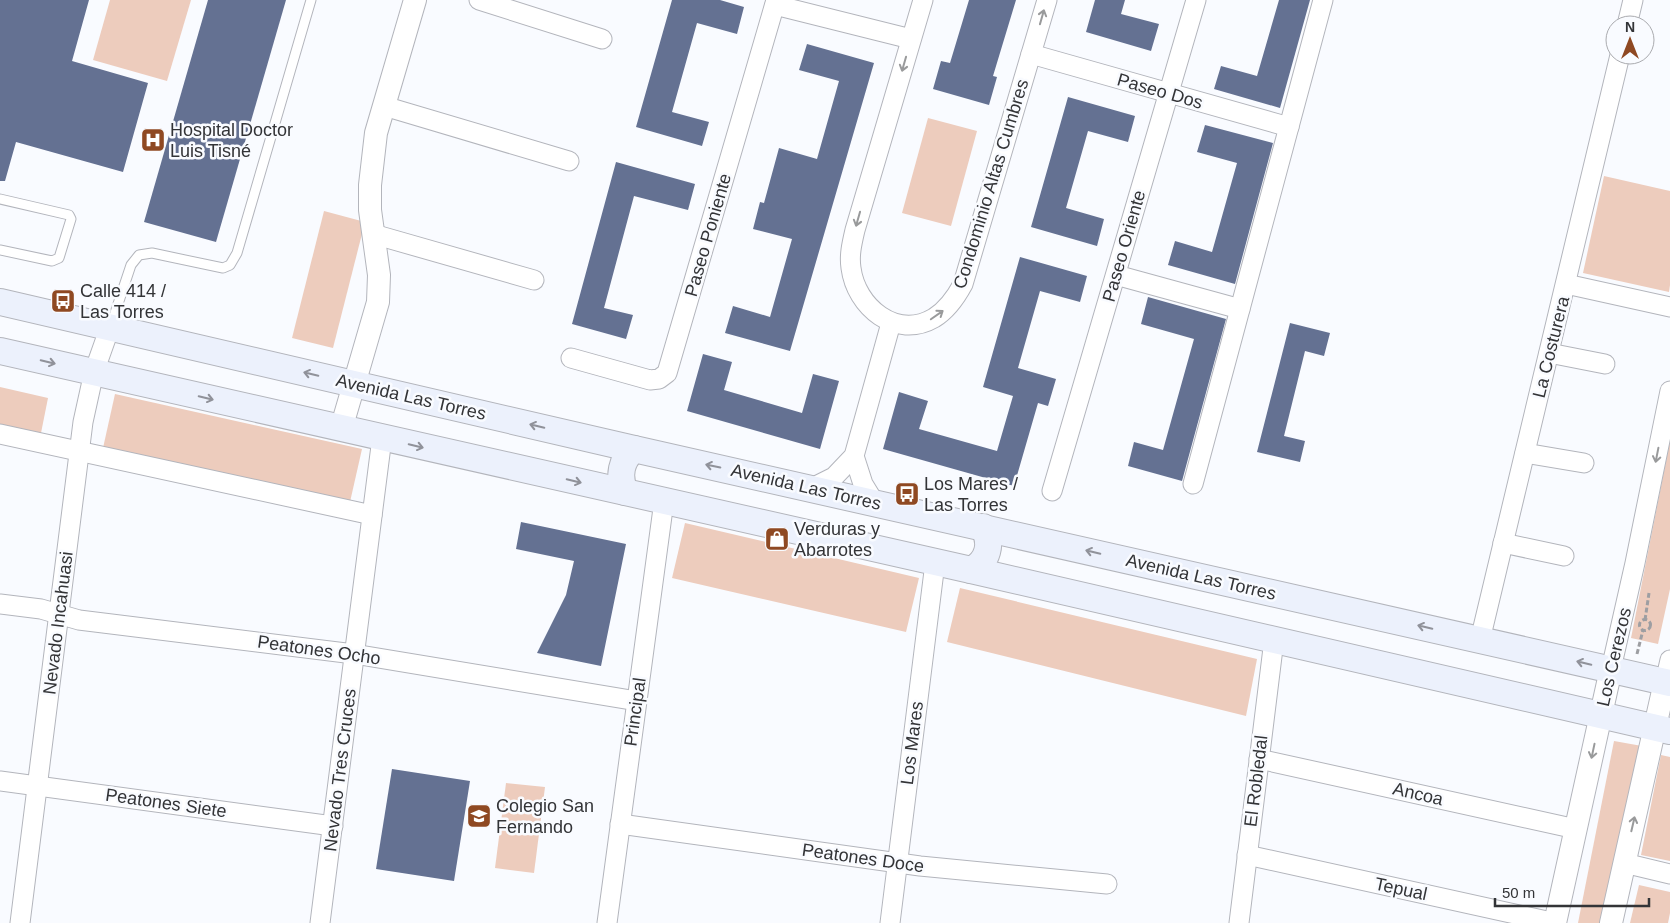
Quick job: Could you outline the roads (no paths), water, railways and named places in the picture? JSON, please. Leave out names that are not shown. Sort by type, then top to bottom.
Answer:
[{"type":"main road","name":"Avenida Las Torres","points":[[0,302],[1480,640],[1611,669],[1668,675]]},
{"type":"main road","points":[[0,351],[971,570],[1662,729]]},
{"type":"main road","points":[[625,492],[621,478],[622,467],[624,460],[634,448]]},
{"type":"main road","points":[[971,570],[982,563],[988,550],[988,537],[983,527]]},
{"type":"street","points":[[341,429],[378,302],[379,274],[370,202],[372,161],[376,133],[415,0]]},
{"type":"street","points":[[479,0],[602,39]]},
{"type":"street","points":[[812,488],[834,477],[854,456],[891,323],[871,309],[863,300],[854,280],[850,256],[855,230],[923,0]]},
{"type":"street","name":"Condominio Altas Cumbres","points":[[891,323],[913,325],[932,319],[947,308],[963,284],[1047,0]]},
{"type":"street","name":"Paseo Oriente","points":[[1052,492],[1196,0]]},
{"type":"street","points":[[1193,484],[1323,0]]},
{"type":"street","points":[[1629,15],[1633,0]]},
{"type":"street","points":[[776,2],[911,40]]},
{"type":"street","name":"Paseo Poniente","points":[[571,358],[650,380],[659,379],[667,373],[776,2]]},
{"type":"street","name":"Paseo Dos","points":[[1031,54],[1289,127]]},
{"type":"street","name":"La Costurera","points":[[1480,640],[1618,65]]},
{"type":"street","points":[[384,106],[569,161]]},
{"type":"street","points":[[373,234],[534,280]]},
{"type":"street","points":[[1116,275],[1240,309]]},
{"type":"street","points":[[1566,284],[1670,307]]},
{"type":"street","name":"Nevado Incahuasi","points":[[20,923],[83,422],[94,372],[110,327]]},
{"type":"street","points":[[1549,353],[1605,364]]},
{"type":"street","name":"Los Cerezos","points":[[1556,923],[1635,563],[1670,391]]},
{"type":"street","points":[[0,434],[372,515]]},
{"type":"street","name":"Nevado Tres Cruces","points":[[320,923],[382,438]]},
{"type":"street","points":[[1525,453],[1584,463]]},
{"type":"street","points":[[854,456],[860,478],[874,502]]},
{"type":"street","name":"Principal","points":[[607,923],[664,501]]},
{"type":"street","points":[[1503,543],[1564,556]]},
{"type":"street","name":"Los Mares","points":[[890,923],[936,563]]},
{"type":"street","name":"Peatones Ocho","points":[[0,604],[41,609],[79,620],[354,654],[637,701]]},
{"type":"street","name":"El Robledal","points":[[1239,923],[1274,640]]},
{"type":"street","points":[[1611,923],[1624,863],[1662,729],[1668,675]]},
{"type":"street","name":"Ancoa","points":[[1259,759],[1576,829]]},
{"type":"street","name":"Peatones Siete","points":[[0,781],[333,826]]},
{"type":"street","name":"Peatones Doce","points":[[620,824],[946,869],[1107,884]]},
{"type":"street","name":"Tepual","points":[[1247,855],[1556,923]]},
{"type":"street","points":[[1624,863],[1670,874]]},
{"type":"lane","points":[[110,327],[131,265],[139,255],[152,253],[223,268],[230,265],[237,253],[311,0]]},
{"type":"lane","points":[[0,198],[68,215],[70,219],[59,258],[56,260],[52,261],[0,250]]},
{"type":"place","name":"Hospital Doctor Luis Tisné","points":[[153,140]]},
{"type":"place","name":"Calle 414 / Las Torres","points":[[63,301]]},
{"type":"place","name":"Los Mares / Las Torres","points":[[907,494]]},
{"type":"place","name":"Verduras y Abarrotes","points":[[777,539]]},
{"type":"place","name":"Colegio San Fernando","points":[[479,816]]}]
